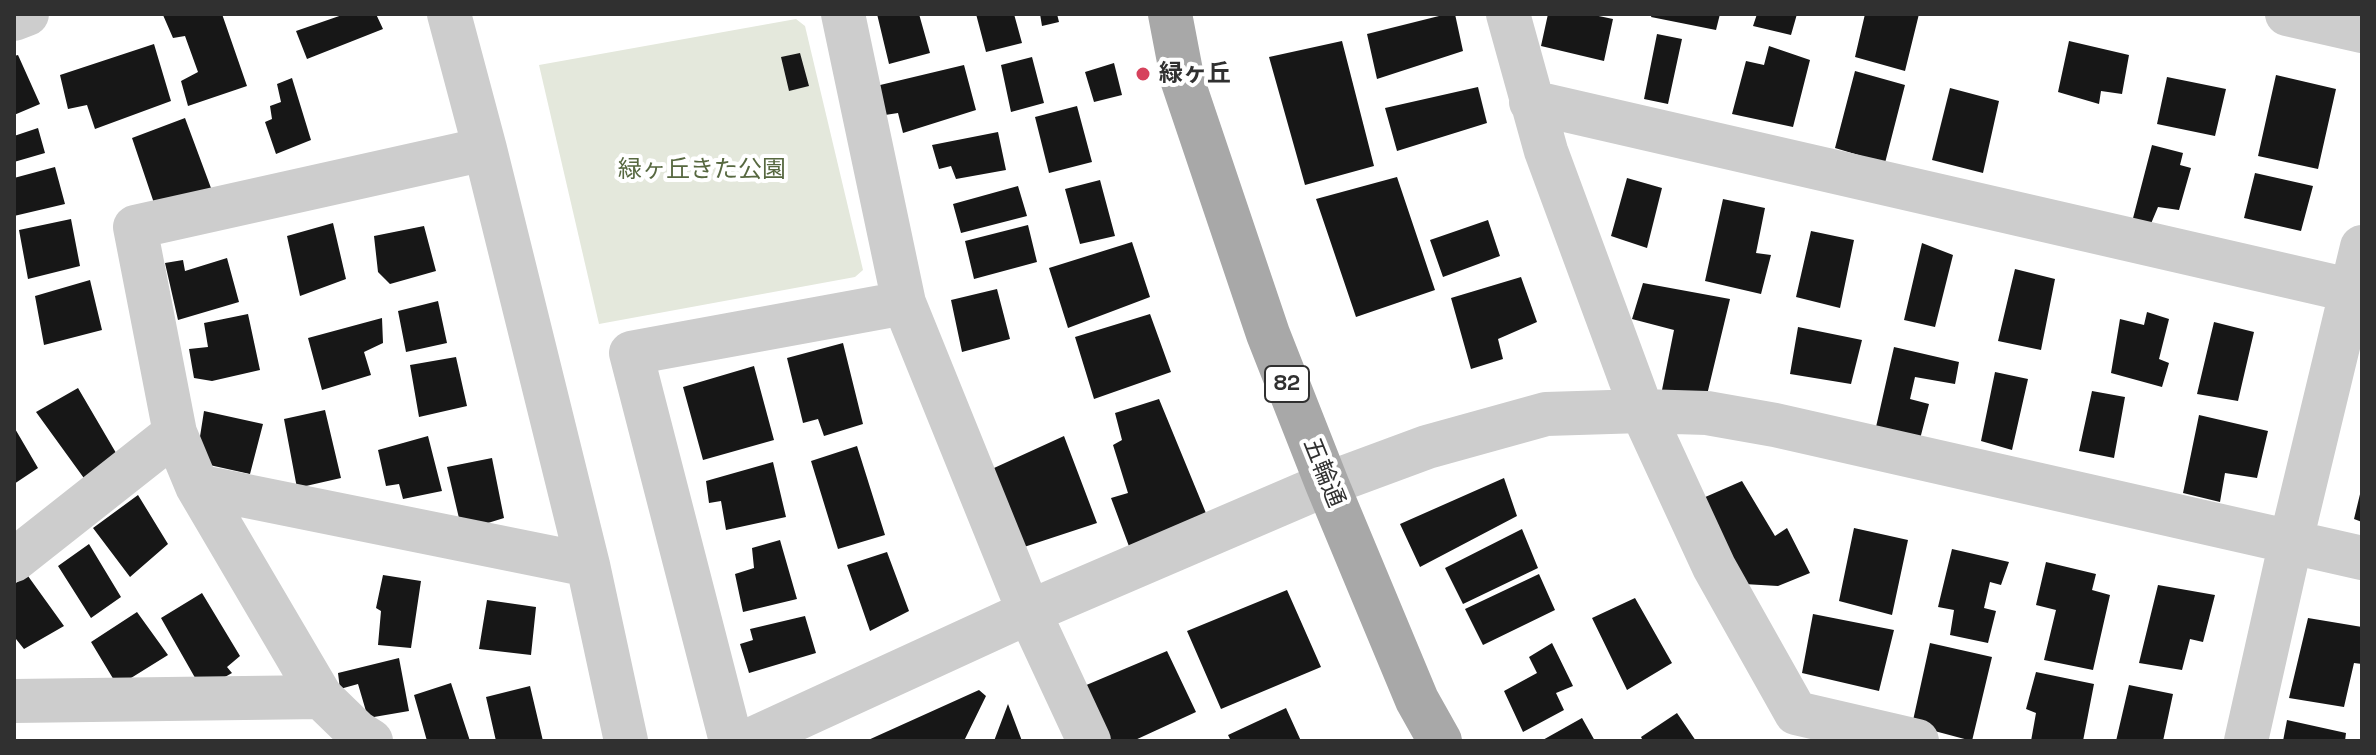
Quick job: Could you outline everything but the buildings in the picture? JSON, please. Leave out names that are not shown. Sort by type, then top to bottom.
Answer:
[{"type":"main road","name":"五輪通","points":[[1170,14],[1183,82],[1268,334],[1417,700],[1440,741]]},
{"type":"street","points":[[14,19],[27,14]]},
{"type":"street","points":[[449,14],[588,565],[626,741]]},
{"type":"street","points":[[843,14],[904,303],[1029,612],[1089,741]]},
{"type":"street","points":[[1508,14],[1546,151],[1642,411],[1714,567],[1796,713],[1917,741]]},
{"type":"street","points":[[2287,14],[2362,31]]},
{"type":"street","points":[[1531,102],[2357,291]]},
{"type":"street","points":[[371,741],[357,732],[321,697],[197,486],[175,433],[135,227],[485,149]]},
{"type":"street","points":[[2246,741],[2291,541],[2357,291],[2362,247]]},
{"type":"street","points":[[731,741],[631,353],[904,303]]},
{"type":"street","points":[[748,741],[1029,612],[1327,484],[1427,447],[1546,414],[1642,411],[1707,413],[1775,425],[2362,558]]},
{"type":"street","points":[[14,560],[175,433]]},
{"type":"street","points":[[197,486],[588,565]]},
{"type":"street","points":[[14,701],[321,697]]},
{"type":"green space","name":"緑ヶ丘きた公園","points":[[796,19],[805,26],[863,270],[855,277],[599,324],[539,65]]},
{"type":"place","name":"緑ヶ丘","points":[[1143,74]]}]
